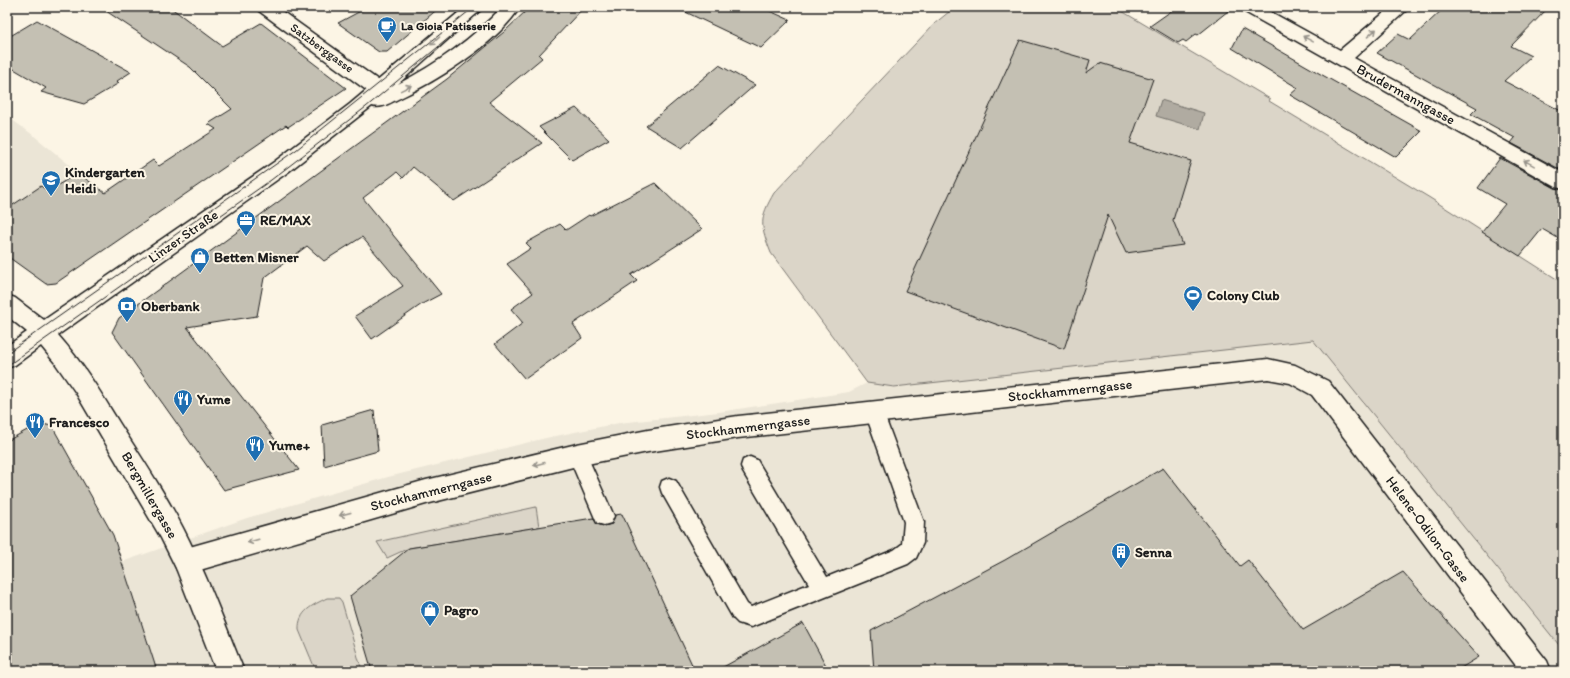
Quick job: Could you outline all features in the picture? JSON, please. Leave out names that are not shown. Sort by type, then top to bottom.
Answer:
[{"type":"street","name":"Satzberggasse","points":[[265,7],[379,90]]},
{"type":"street","name":"Linzer Straße","points":[[7,358],[44,334],[281,167],[357,109],[476,7]]},
{"type":"street","name":"Linzer Straße","points":[[357,109],[395,93],[432,74],[466,51],[496,25],[512,7]]},
{"type":"street","name":"Brudermanngasse","points":[[1249,7],[1563,182]]},
{"type":"street","points":[[1342,58],[1402,7]]},
{"type":"street","name":"Bergmillergasse","points":[[7,304],[44,334],[63,356],[84,386],[163,516],[186,561],[230,671]]},
{"type":"street","name":"Stockhammerngasse","points":[[186,561],[426,492],[577,455],[694,433],[1268,369],[1287,371],[1305,378],[1320,388]]},
{"type":"street","name":"Helene-Odilon-Gasse","points":[[1320,388],[1537,671]]},
{"type":"lane","points":[[669,486],[740,611],[745,616],[750,617],[901,557],[909,551],[913,543],[914,522],[874,412]]},
{"type":"lane","points":[[577,455],[604,516]]},
{"type":"lane","points":[[750,466],[823,588]]},
{"type":"shaded area","name":"Colony Club","points":[[955,7],[1115,7],[1270,99],[1269,101],[1430,198],[1563,283],[1563,650],[1313,340],[894,387],[867,383],[771,253],[763,229],[764,216],[774,193],[934,24]]},
{"type":"shaded area","points":[[1115,7],[1270,99],[1269,101],[1430,198],[1563,284],[1563,671],[157,671],[122,562],[247,518],[388,477],[546,438],[619,423],[719,412],[849,392],[867,383]]},
{"type":"shaded area","points":[[1161,100],[1204,113],[1200,129],[1156,116]]},
{"type":"shaded area","name":"Kindergarten Heidi","points":[[7,116],[33,135],[89,181],[82,185],[109,208],[24,268],[7,256]]},
{"type":"shaded area","points":[[536,507],[539,527],[409,548],[387,558],[377,542]]},
{"type":"shaded area","points":[[327,598],[339,598],[342,602],[362,671],[316,671],[299,630],[299,623],[307,610]]},
{"type":"building","points":[[100,7],[170,7],[222,46],[261,23],[346,88],[288,127],[286,125],[56,283],[46,284],[7,256],[7,209],[41,186],[48,191],[78,173],[105,193],[153,160],[159,166],[216,129],[208,124],[232,109],[190,67]]},
{"type":"building","points":[[368,7],[440,7],[387,52],[379,52],[338,23]]},
{"type":"building","points":[[530,7],[584,7],[539,55],[542,58],[489,102],[542,143],[454,201],[413,167],[403,178],[397,172],[363,198],[441,294],[422,304],[372,339],[355,316],[403,286],[362,237],[324,261],[307,246],[264,278],[257,316],[187,327],[299,470],[224,490],[112,332],[119,318],[447,79],[504,32]]},
{"type":"building","points":[[675,7],[761,7],[790,20],[761,48]]},
{"type":"building","points":[[1177,7],[1233,7],[1198,35],[1196,34],[1186,42],[1183,40],[1178,43],[1150,26]]},
{"type":"building","points":[[1445,7],[1549,7],[1511,46],[1531,56],[1504,81],[1563,112],[1563,171],[1511,143],[1515,138],[1471,114],[1477,108],[1377,53],[1398,34],[1410,40]]},
{"type":"building","points":[[37,20],[131,72],[117,81],[119,83],[84,104],[41,92],[46,88],[7,65],[7,38]]},
{"type":"building","points":[[1242,29],[1422,131],[1396,157],[1290,95],[1298,88],[1232,48]]},
{"type":"building","points":[[1020,40],[1090,60],[1086,73],[1100,63],[1153,79],[1130,143],[1191,161],[1173,220],[1183,245],[1126,253],[1108,215],[1064,349],[905,291]]},
{"type":"building","points":[[719,65],[755,85],[682,148],[646,126]]},
{"type":"building","points":[[576,108],[609,139],[572,160],[539,127]]},
{"type":"building","points":[[1500,158],[1555,188],[1563,190],[1563,241],[1542,229],[1520,256],[1482,232],[1505,204],[1478,188]]},
{"type":"building","points":[[655,183],[702,229],[631,275],[637,281],[573,324],[582,338],[525,379],[495,344],[523,323],[511,309],[533,293],[507,264],[531,248],[526,243],[560,224],[566,230],[589,215],[590,216]]},
{"type":"building","points":[[374,410],[378,451],[324,466],[322,425]]},
{"type":"building","points":[[42,424],[52,426],[113,535],[157,671],[7,671],[7,441]]},
{"type":"building","name":"Senna","points":[[1163,468],[1240,566],[1248,560],[1303,630],[1403,572],[1479,657],[1456,671],[874,671],[871,631],[1005,560]]},
{"type":"building","points":[[622,514],[695,671],[372,671],[350,596],[409,548],[593,518],[597,524],[604,526],[612,524],[615,515]]},
{"type":"building","points":[[803,623],[829,671],[716,671]]},
{"type":"tram line","points":[[7,353],[296,150],[474,7]]},
{"type":"tram line","points":[[7,366],[271,180],[366,107],[486,7]]},
{"type":"place","name":"La Gioia Patisserie","points":[[387,43]]},
{"type":"place","name":"Kindergarten Heidi","points":[[51,197]]},
{"type":"place","name":"RE/MAX","points":[[246,237]]},
{"type":"place","name":"Betten Misner","points":[[200,274]]},
{"type":"place","name":"Colony Club","points":[[1193,312]]},
{"type":"place","name":"Oberbank","points":[[127,323]]},
{"type":"place","name":"Yume","points":[[183,416]]},
{"type":"place","name":"Francesco","points":[[35,439]]},
{"type":"place","name":"Yume+","points":[[255,462]]},
{"type":"place","name":"Senna","points":[[1121,569]]},
{"type":"place","name":"Pagro","points":[[430,627]]}]
